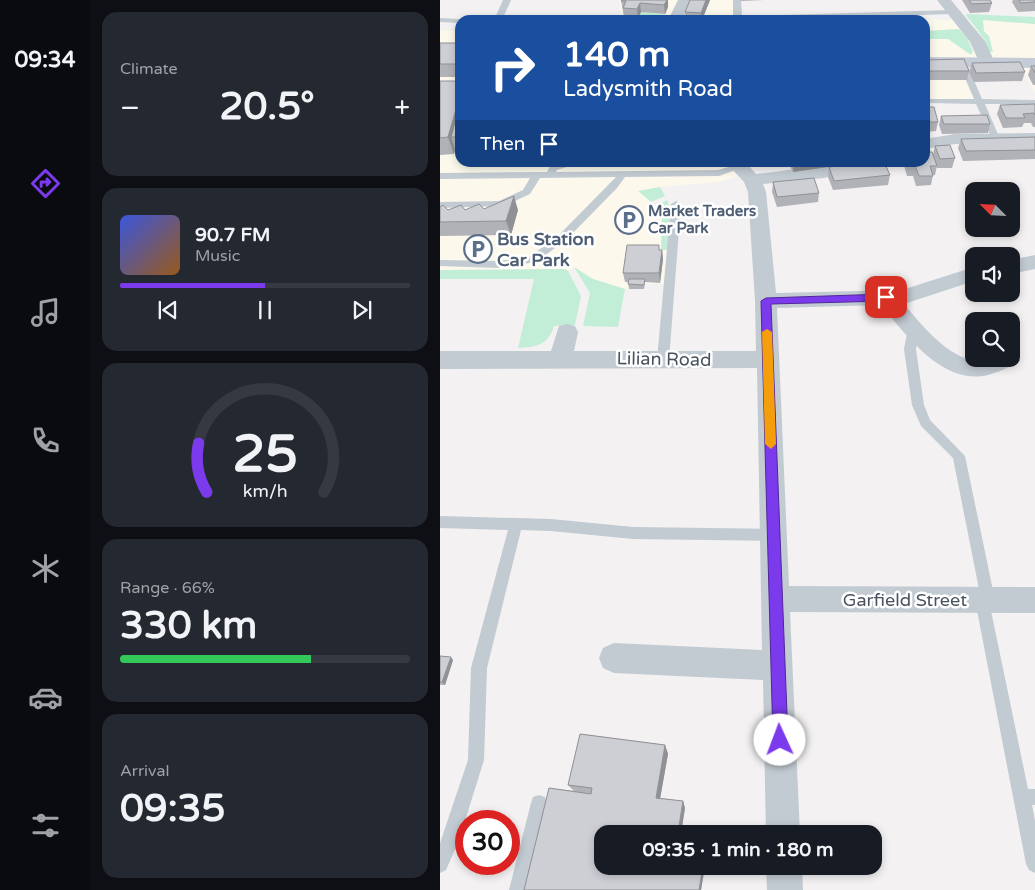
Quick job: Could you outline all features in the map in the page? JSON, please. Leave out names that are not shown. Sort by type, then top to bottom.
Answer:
[{"type":"main road","points":[[930,62],[1035,64]]},
{"type":"street","points":[[678,15],[685,0]]},
{"type":"street","points":[[949,6],[977,41],[987,62]]},
{"type":"street","points":[[930,143],[955,139],[1035,138]]},
{"type":"street","points":[[783,825],[766,301],[756,192],[745,170],[824,172],[843,167]]},
{"type":"street","points":[[1020,265],[1035,262]]},
{"type":"street","points":[[766,301],[903,297],[965,277]]},
{"type":"street","points":[[886,297],[940,356],[965,367]]},
{"type":"street","points":[[561,358],[567,332]]},
{"type":"street","name":"Lilian Road","points":[[440,360],[561,358],[663,360],[768,359]]},
{"type":"street","points":[[966,367],[989,367]]},
{"type":"street","name":"Garfield Street","points":[[776,600],[1035,600]]},
{"type":"street","points":[[614,658],[778,666]]},
{"type":"street","points":[[784,875],[785,890]]},
{"type":"lane","points":[[500,15],[507,0]]},
{"type":"lane","points":[[737,0],[737,15]]},
{"type":"lane","points":[[794,15],[949,6]]},
{"type":"lane","points":[[440,20],[455,20]]},
{"type":"lane","points":[[962,62],[978,103],[996,139]]},
{"type":"lane","points":[[930,101],[978,103],[1035,102]]},
{"type":"lane","points":[[551,174],[555,167]]},
{"type":"lane","points":[[440,176],[719,173],[745,170]]},
{"type":"lane","points":[[440,263],[515,263],[540,257],[614,186],[620,179],[621,173]]},
{"type":"lane","points":[[440,205],[501,204],[527,192],[537,174]]},
{"type":"lane","points":[[663,360],[676,204]]},
{"type":"lane","points":[[914,328],[910,349],[918,406],[925,423],[959,456],[985,600],[1028,797],[1035,864]]},
{"type":"lane","points":[[440,522],[552,525],[633,533],[774,535]]},
{"type":"lane","points":[[440,864],[450,840],[476,760],[479,668],[516,524]]},
{"type":"lane","points":[[518,890],[539,803]]},
{"type":"shaded area","points":[[620,0],[733,0],[733,15],[621,15]]},
{"type":"shaded area","points":[[930,19],[983,20],[1035,24],[1035,93],[1023,70],[968,68],[981,100],[930,99]]},
{"type":"shaded area","points":[[440,30],[455,31],[455,167],[755,167],[747,173],[719,182],[669,186],[639,191],[662,211],[661,250],[668,250],[665,284],[630,283],[629,289],[625,289],[593,279],[574,267],[568,271],[564,269],[440,270]]},
{"type":"green space","points":[[641,12],[668,15],[640,15]]},
{"type":"green space","points":[[965,14],[1035,17],[1035,24],[983,20],[984,31],[989,36],[993,52],[988,52],[985,40]]},
{"type":"green space","points":[[959,29],[967,38],[973,51],[971,55],[948,39],[930,39],[930,31]]},
{"type":"green space","points":[[660,187],[665,196],[651,202],[638,191]]},
{"type":"green space","points":[[667,200],[670,208],[668,250],[661,250],[662,211],[656,206]]},
{"type":"green space","points":[[574,267],[593,279],[625,289],[618,327],[583,326],[590,293]]},
{"type":"green space","points":[[564,269],[568,271],[581,296],[575,325],[554,326],[545,341],[536,346],[525,348],[518,348],[534,279],[440,279],[440,270]]},
{"type":"building","points":[[622,0],[667,0],[664,5],[640,3],[637,9],[623,8],[626,1]]},
{"type":"building","points":[[690,0],[706,0],[701,13],[685,12]]},
{"type":"building","points":[[969,0],[990,0],[992,3],[972,4]]},
{"type":"building","points":[[1019,0],[1035,0],[1035,2],[1021,3]]},
{"type":"building","points":[[440,43],[455,43],[455,64],[440,64]]},
{"type":"building","points":[[964,59],[969,71],[930,71],[930,60]]},
{"type":"building","points":[[1020,62],[1025,72],[976,73],[972,63]]},
{"type":"building","points":[[440,81],[455,81],[455,113],[448,137],[440,138]]},
{"type":"building","points":[[1035,104],[1035,115],[1034,113],[1023,114],[1025,118],[1006,118],[1000,105]]},
{"type":"building","points":[[930,107],[934,107],[938,122],[930,122]]},
{"type":"building","points":[[987,115],[990,124],[944,124],[941,116]]},
{"type":"building","points":[[455,122],[455,137],[451,137]]},
{"type":"building","points":[[1035,137],[1035,150],[966,151],[961,139]]},
{"type":"building","points":[[950,145],[955,158],[940,159],[935,146]]},
{"type":"building","points":[[930,152],[932,152],[937,166],[930,166]]},
{"type":"building","points":[[930,166],[933,176],[919,176],[915,167]]},
{"type":"building","points":[[829,167],[886,167],[890,175],[834,181]]},
{"type":"building","points":[[814,178],[819,193],[777,197],[773,182]]},
{"type":"building","points":[[514,196],[506,221],[440,222],[440,207],[443,205],[448,210],[461,205],[465,210],[479,204],[484,209]]},
{"type":"building","points":[[627,245],[659,245],[659,250],[662,250],[659,273],[623,273]]},
{"type":"building","points":[[629,279],[645,279],[644,285],[628,284]]},
{"type":"building","points":[[440,656],[451,657],[442,682],[440,682]]},
{"type":"building","points":[[580,734],[665,745],[656,798],[683,801],[679,825],[594,825],[594,875],[702,875],[699,890],[524,890],[549,788],[591,794],[592,788],[568,785]]},
{"type":"slow traffic","points":[[767,332],[771,444]]},
{"type":"place","name":"Market Traders Car Park","points":[[629,220]]},
{"type":"place","name":"Bus Station Car Park","points":[[478,249]]},
{"type":"route","points":[[780,740],[766,301],[886,297]]}]
